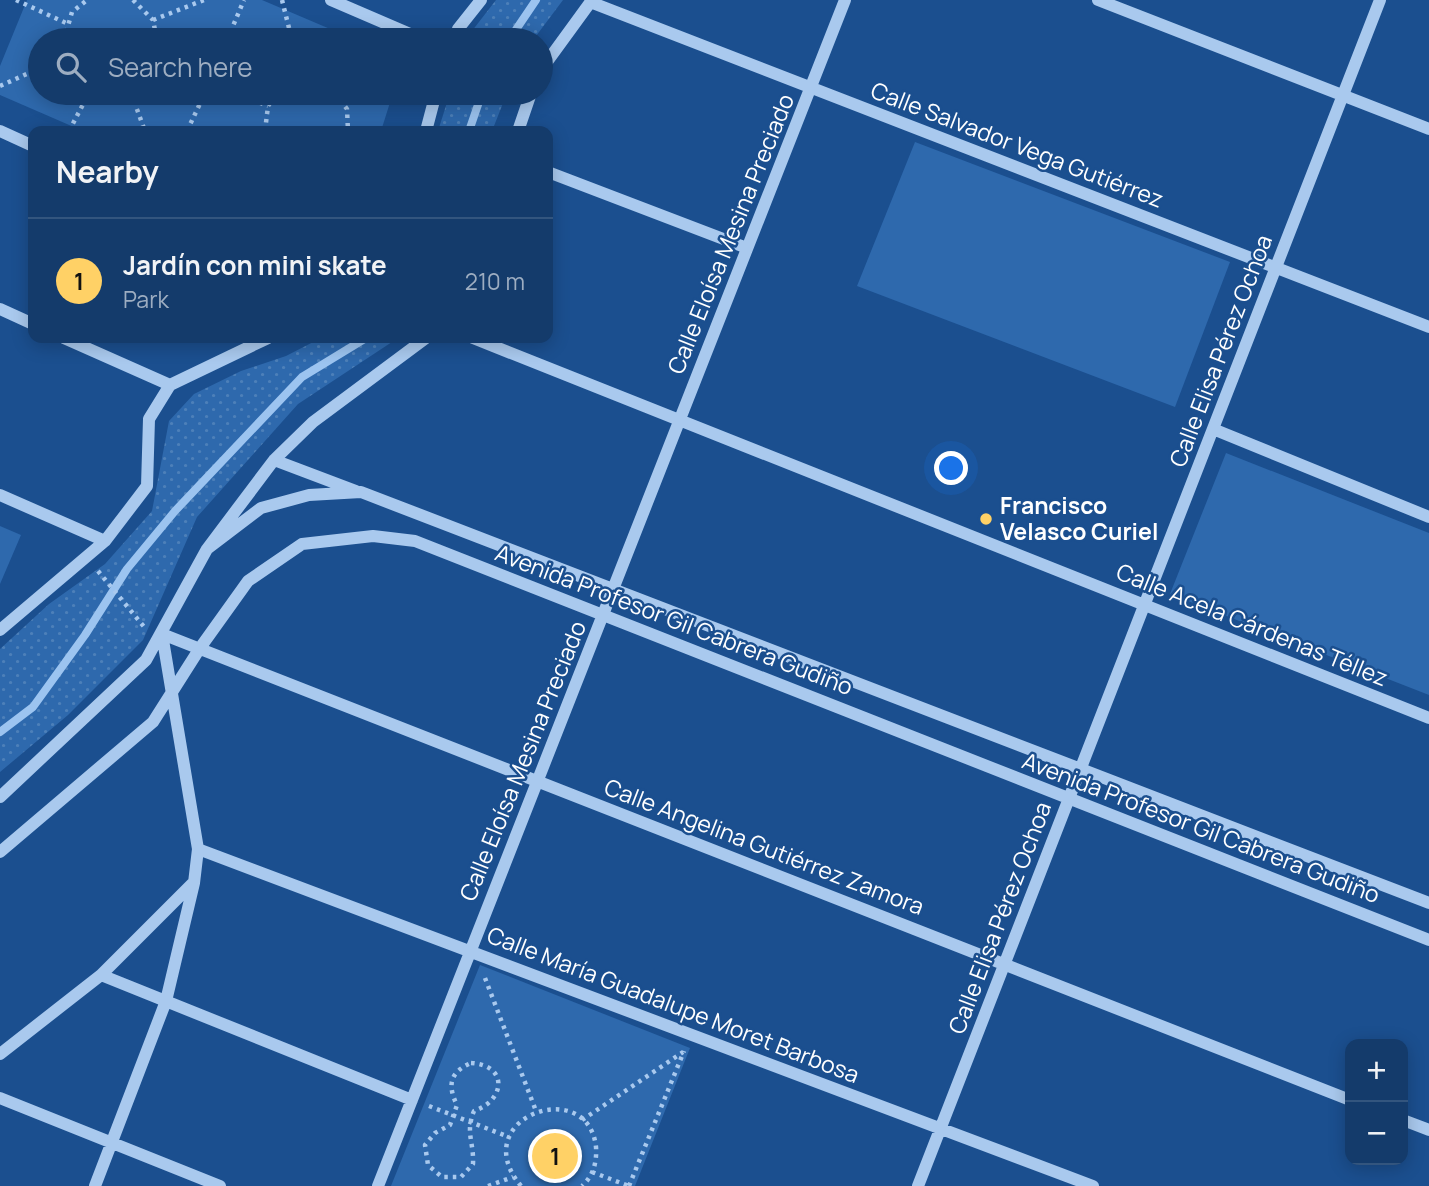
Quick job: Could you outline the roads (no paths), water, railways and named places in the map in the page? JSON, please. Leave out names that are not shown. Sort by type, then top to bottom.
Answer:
[{"type":"street","points":[[331,0],[396,28]]},
{"type":"street","points":[[459,28],[481,0]]},
{"type":"street","name":"Calle Eloísa Mesina Preciado","points":[[378,1186],[845,0]]},
{"type":"street","points":[[1098,0],[1429,129]]},
{"type":"street","name":"Calle Elisa Pérez Ochoa","points":[[918,1186],[1380,0]]},
{"type":"street","points":[[553,53],[591,1]]},
{"type":"street","name":"Calle Salvador Vega Gutiérrez","points":[[591,1],[1429,327]]},
{"type":"street","points":[[427,126],[433,105]]},
{"type":"street","points":[[520,126],[527,105]]},
{"type":"street","points":[[0,131],[28,143]]},
{"type":"street","points":[[553,174],[747,248]]},
{"type":"street","points":[[0,309],[28,322]]},
{"type":"street","points":[[75,343],[170,385]]},
{"type":"street","points":[[0,630],[105,541],[146,486],[149,419],[170,385],[258,343]]},
{"type":"street","points":[[274,460],[313,422],[419,343]]},
{"type":"street","name":"Calle Acela Cárdenas Téllez","points":[[487,343],[1429,718]]},
{"type":"street","points":[[1213,429],[1429,517]]},
{"type":"street","name":"Avenida Profesor Gil Cabrera Gudiño","points":[[0,797],[146,660],[207,549],[274,460],[1429,903]]},
{"type":"street","name":"Avenida Profesor Gil Cabrera Gudiño","points":[[207,549],[261,508],[309,495],[361,492]]},
{"type":"street","points":[[0,495],[105,541]]},
{"type":"street","name":"Avenida Profesor Gil Cabrera Gudiño","points":[[0,852],[153,722],[200,648],[248,581],[302,544],[373,536],[415,541],[1429,940]]},
{"type":"street","points":[[95,1186],[166,1001],[194,883],[198,849],[174,690],[162,634]]},
{"type":"street","name":"Calle Angelina Gutiérrez Zamora","points":[[162,634],[1345,1098]]},
{"type":"street","name":"Calle María Guadalupe Moret Barbosa","points":[[198,849],[1093,1186]]},
{"type":"street","points":[[0,1054],[101,975],[194,883]]},
{"type":"street","points":[[101,975],[412,1100]]},
{"type":"street","points":[[0,1098],[220,1186]]},
{"type":"street","points":[[1408,1122],[1429,1130]]},
{"type":"waterway","points":[[517,28],[536,0]]},
{"type":"waterway","points":[[471,126],[478,105]]},
{"type":"waterway","points":[[0,732],[33,707],[85,635],[127,569],[175,511],[302,377],[358,343]]},
{"type":"place","name":"Francisco Velasco Curiel","points":[[986,519]]},
{"type":"place","name":"Jardín con mini skate","points":[[555,1156]]}]
